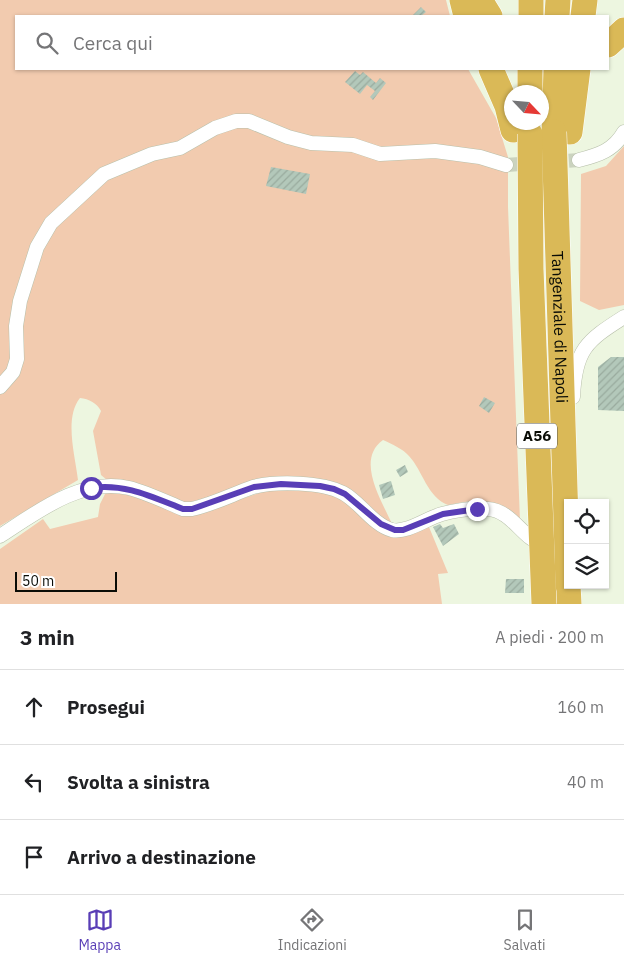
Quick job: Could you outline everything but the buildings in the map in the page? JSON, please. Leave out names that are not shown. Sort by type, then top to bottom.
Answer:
[{"type":"highway","points":[[462,0],[466,15]]},
{"type":"highway","points":[[480,0],[489,15]]},
{"type":"highway","points":[[489,0],[496,15]]},
{"type":"highway","points":[[531,0],[531,15]]},
{"type":"highway","points":[[558,0],[558,15]]},
{"type":"highway","points":[[583,15],[585,0]]},
{"type":"highway","points":[[609,45],[624,30]]},
{"type":"highway","points":[[609,46],[624,38]]},
{"type":"highway","name":"Tangenziale di Napoli","points":[[491,70],[504,99]]},
{"type":"highway","points":[[530,70],[530,85]]},
{"type":"highway","points":[[556,70],[562,132]]},
{"type":"highway","points":[[562,132],[578,70]]},
{"type":"highway","name":"Tangenziale di Napoli","points":[[524,130],[532,269],[544,604]]},
{"type":"highway","name":"Tangenziale di Napoli","points":[[562,132],[557,256],[567,544]]},
{"type":"highway","name":"Tangenziale di Napoli","points":[[568,589],[569,604]]},
{"type":"street","points":[[0,387],[13,372],[17,359],[16,326],[20,301],[37,247],[51,224],[104,174],[152,154],[180,148],[215,128],[236,121],[250,121],[288,137],[311,144],[354,145],[380,154],[435,151],[480,157],[506,165]]},
{"type":"street","points":[[579,160],[600,155],[618,144],[624,132]]},
{"type":"street","points":[[576,499],[572,396],[575,372],[579,358],[594,335],[624,317]]},
{"type":"street","points":[[0,536],[63,498],[91,488],[112,486],[130,488],[183,509],[192,509],[254,487],[281,484],[320,486],[334,489],[345,494],[381,524],[395,530],[403,530],[443,514],[489,509],[508,517],[538,543],[555,546],[564,540]]},
{"type":"shaded area","points":[[0,0],[446,0],[450,15],[15,15],[15,70],[469,70],[496,118],[508,157],[508,207],[520,521],[511,513],[495,504],[469,501],[448,505],[441,501],[430,490],[409,456],[401,449],[383,440],[375,448],[371,458],[371,469],[377,493],[392,524],[326,483],[277,477],[184,504],[107,480],[101,475],[93,431],[101,411],[92,402],[80,398],[75,406],[72,426],[78,480],[0,526]]},
{"type":"shaded area","points":[[624,146],[624,305],[599,310],[580,301],[581,174],[606,166]]},
{"type":"shaded area","points":[[279,489],[315,490],[335,495],[382,531],[429,527],[448,573],[438,574],[442,604],[0,604],[0,549],[43,519],[50,529],[98,517],[100,504],[106,492],[128,495],[183,513],[215,508],[262,492]]},
{"type":"tunnel","points":[[506,165],[579,160]]},
{"type":"route","points":[[91,488],[112,486],[130,488],[183,509],[192,509],[208,505],[254,487],[281,484],[320,486],[345,494],[381,524],[395,530],[403,530],[443,514],[477,509]]}]
